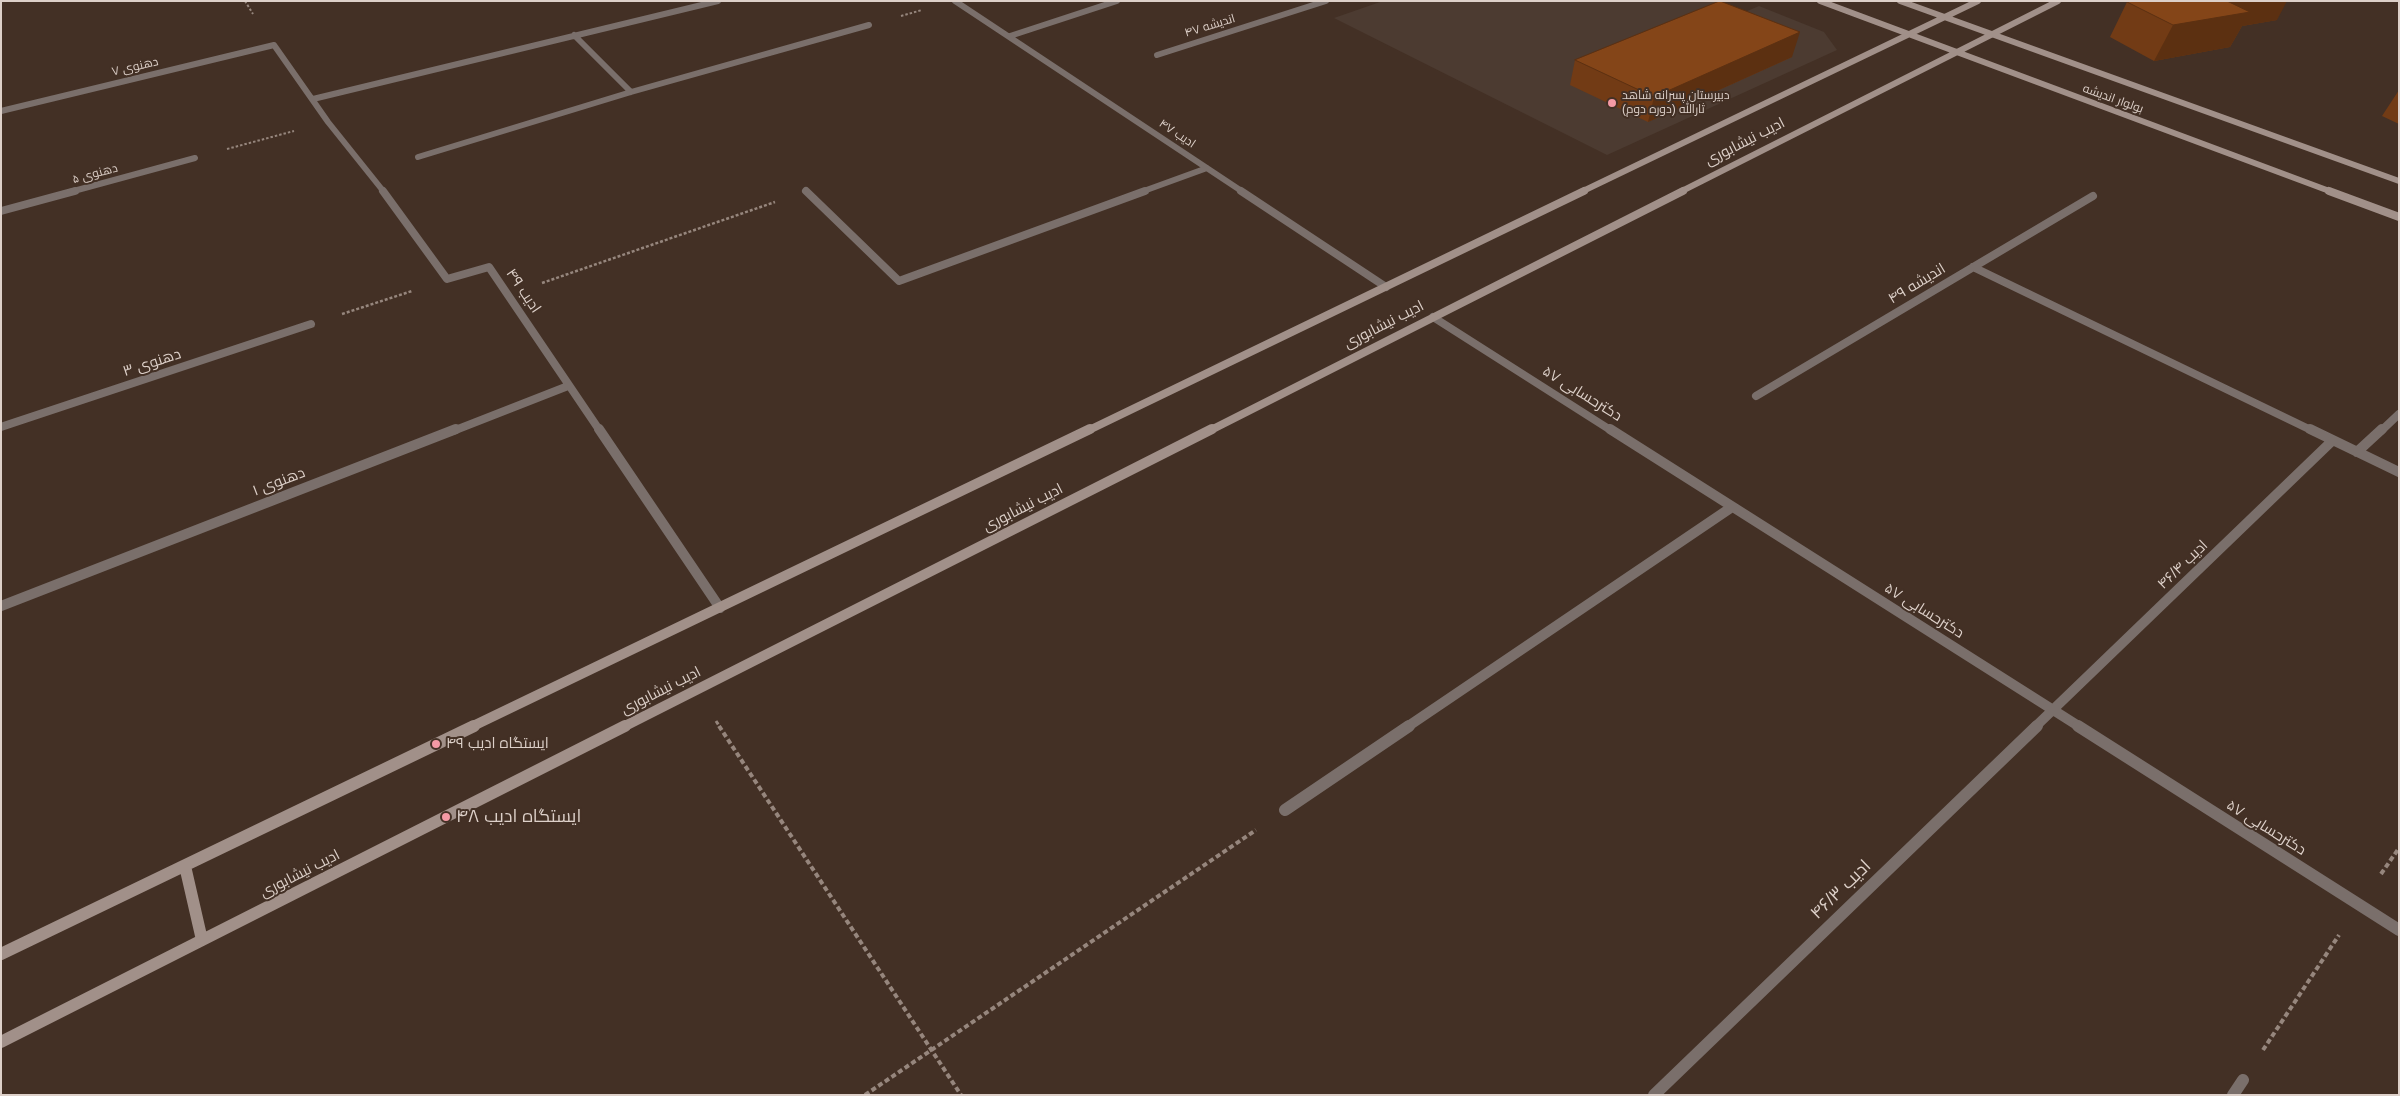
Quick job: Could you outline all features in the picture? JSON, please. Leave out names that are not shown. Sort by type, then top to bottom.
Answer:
[{"type":"street","points":[[447,279],[369,171],[328,122],[313,99],[718,1]]},
{"type":"street","name":"ادیب ۴۷","points":[[956,1],[1386,287]]},
{"type":"street","points":[[1010,36],[1117,1]]},
{"type":"street","name":"اندیشه ۴۷","points":[[1157,55],[1326,1]]},
{"type":"street","name":"بولوار اندیشه","points":[[1820,1],[2399,217]]},
{"type":"street","name":"بولوار اندیشه","points":[[1900,1],[2399,181]]},
{"type":"street","name":"ادیب نیشابوری","points":[[1,954],[1978,1]]},
{"type":"street","name":"ادیب نیشابوری","points":[[1,1042],[2058,1]]},
{"type":"street","points":[[418,158],[631,92],[869,25]]},
{"type":"street","points":[[574,36],[631,92]]},
{"type":"street","name":"دهنوی ۷","points":[[1,111],[274,46],[313,99]]},
{"type":"street","name":"دهنوی ۵","points":[[1,211],[195,158]]},
{"type":"street","points":[[806,191],[899,281],[1207,168]]},
{"type":"street","name":"اندیشه ۴۹","points":[[1756,396],[2093,196]]},
{"type":"street","name":"ادیب ۴۹","points":[[447,279],[489,267],[720,608]]},
{"type":"street","points":[[1973,267],[2399,472]]},
{"type":"street","name":"دکترحسابی ۵۷","points":[[1433,317],[2399,930]]},
{"type":"street","name":"دهنوی ۳","points":[[1,427],[311,324]]},
{"type":"street","name":"دهنوی ۱","points":[[1,606],[568,386]]},
{"type":"street","points":[[2357,452],[2399,414]]},
{"type":"street","name":"ادیب ۴۶/۴","points":[[2053,710],[2333,440]]},
{"type":"street","points":[[1285,810],[1732,507]]},
{"type":"street","name":"ادیب ۴۶/۳","points":[[1654,1095],[2053,710]]},
{"type":"street","points":[[185,866],[202,940]]},
{"type":"street","points":[[2233,1095],[2243,1080]]},
{"type":"path","points":[[869,25],[926,9]]},
{"type":"path","points":[[195,158],[328,122]]},
{"type":"path","points":[[508,294],[806,191]]},
{"type":"path","points":[[311,324],[447,279]]},
{"type":"path","points":[[696,690],[961,1095]]},
{"type":"path","points":[[865,1095],[1285,810]]},
{"type":"path","points":[[2243,1080],[2399,848]]},
{"type":"shaded area","name":"دبیرستان پسرانه شاهد ثارالله (دوره دوم)","points":[[1383,1],[1718,1],[1745,12],[1759,6],[1824,32],[1837,50],[1607,155],[1334,18]]},
{"type":"building","points":[[1720,1],[1800,32],[1654,97],[1575,60]]},
{"type":"building","points":[[2227,1],[2250,12],[2173,25],[2127,2]]},
{"type":"place","name":"دبیرستان پسرانه شاهد ثارالله (دوره دوم)","points":[[1612,103]]},
{"type":"place","name":"ایستگاه ادیب ۴۹","points":[[436,744]]},
{"type":"place","name":"ایستگاه ادیب ۴۸","points":[[446,817]]}]
